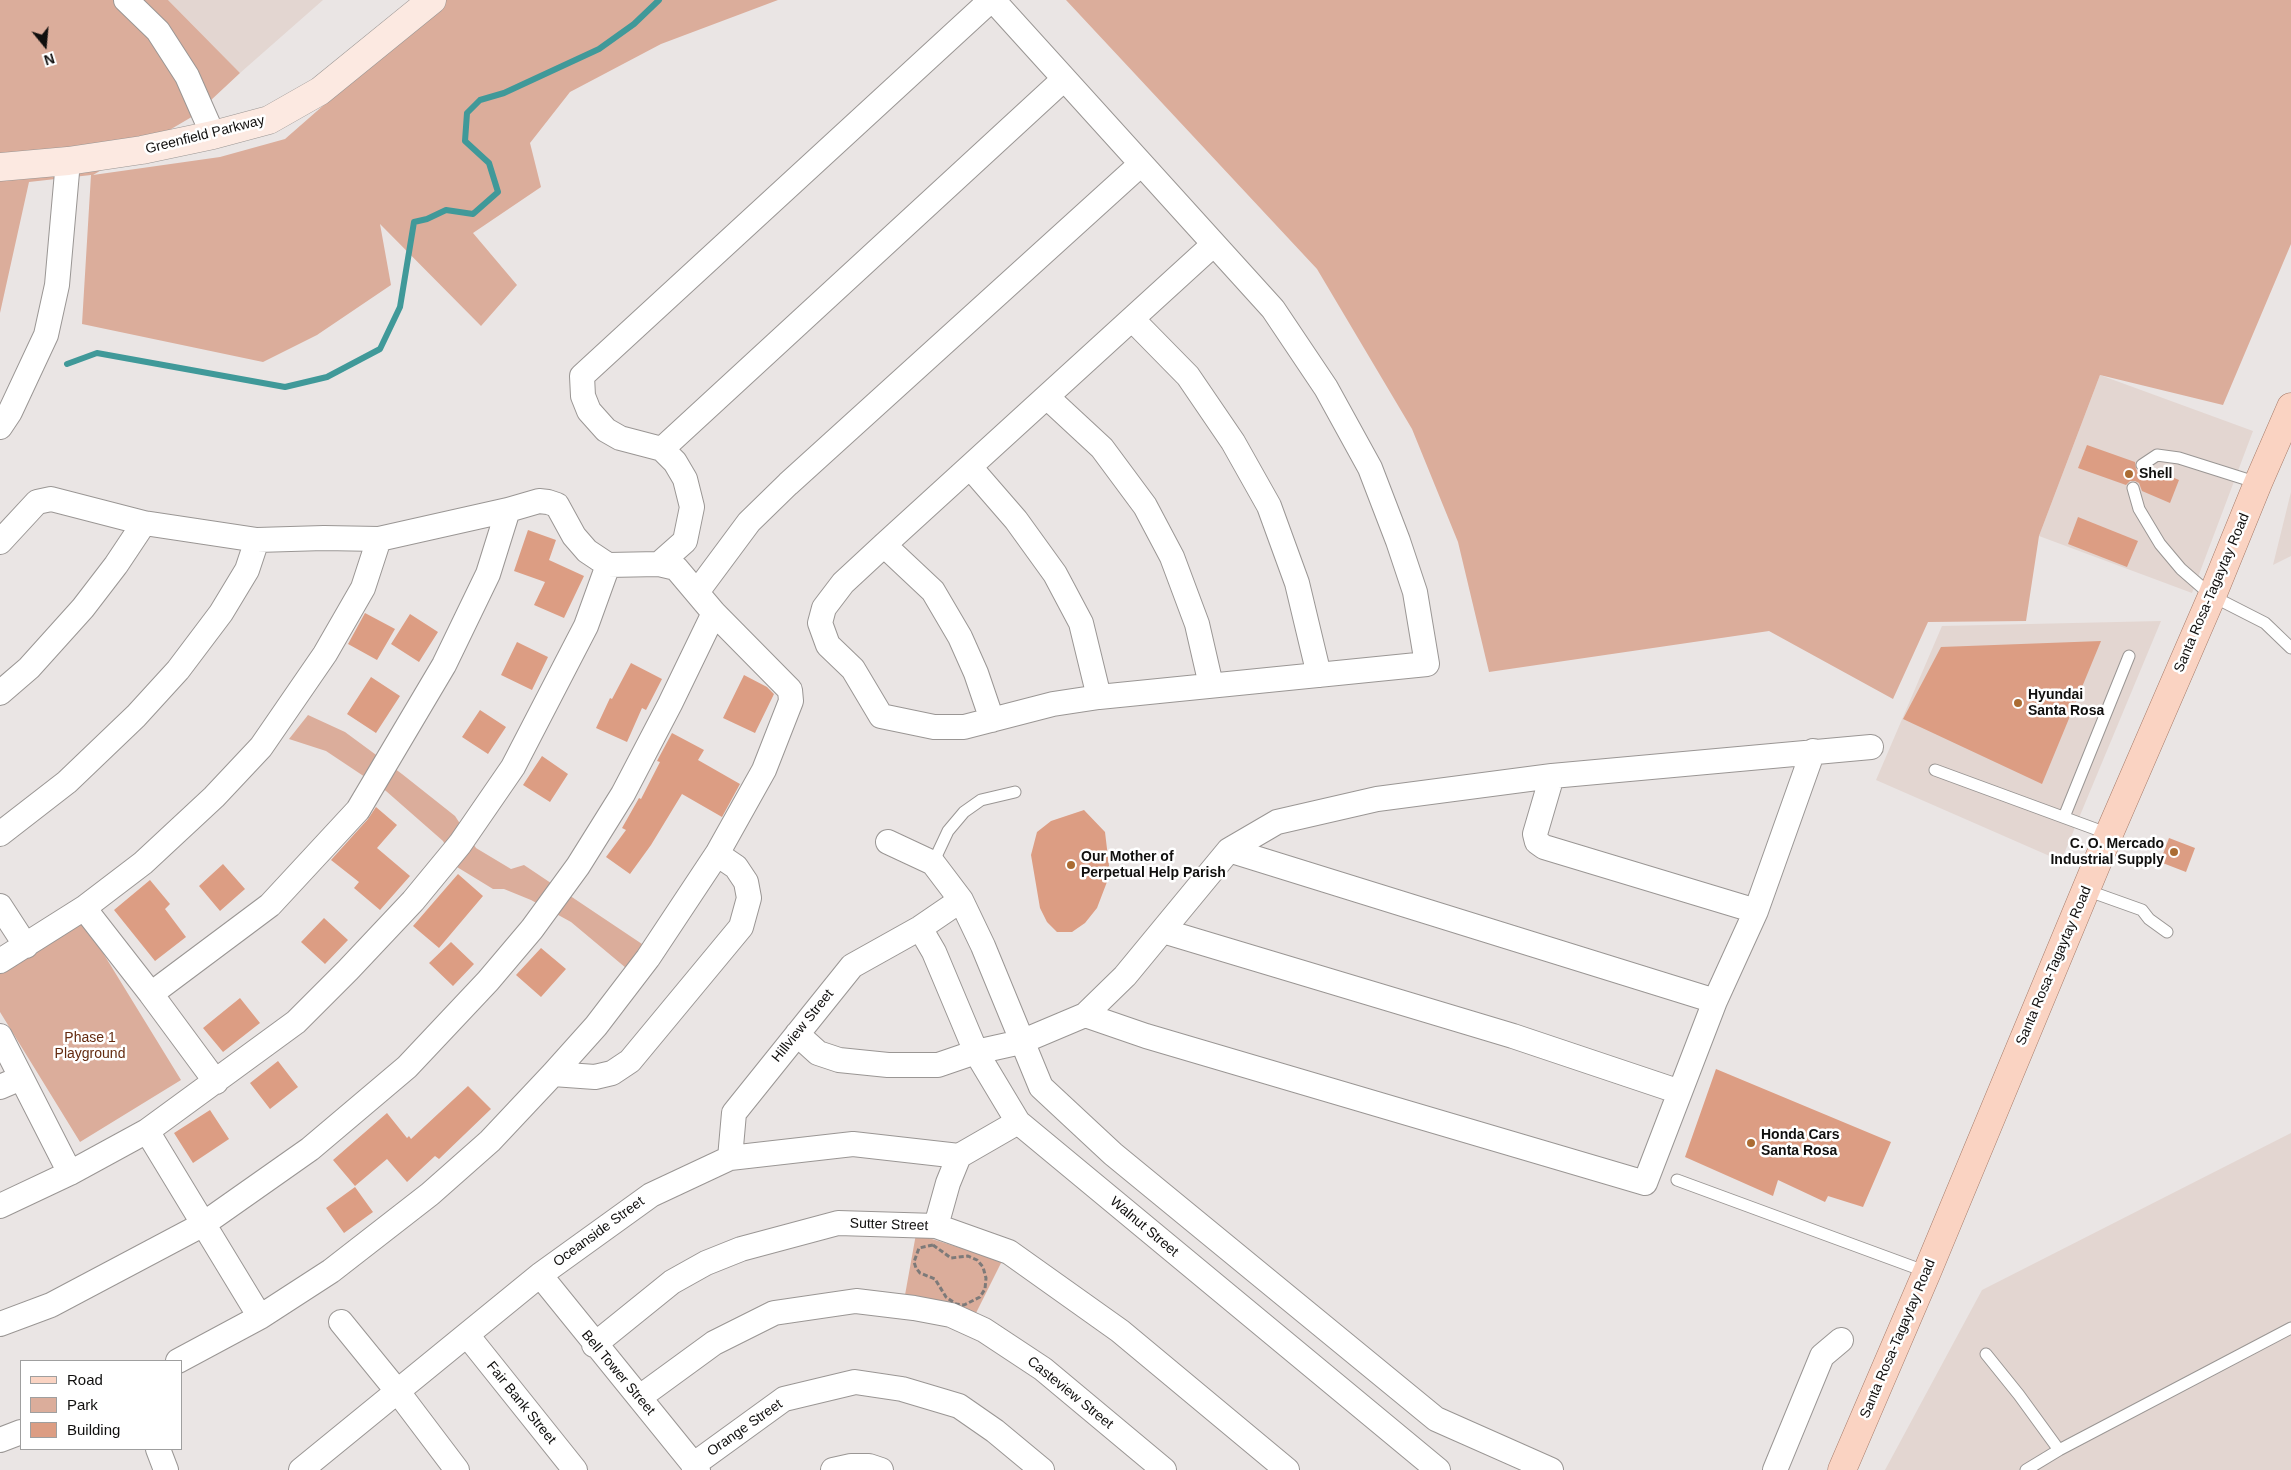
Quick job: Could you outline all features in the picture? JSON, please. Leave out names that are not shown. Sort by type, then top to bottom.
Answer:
[{"type":"main road","name":"Greenfield Parkway","points":[[0,167],[68,161],[142,150],[213,135],[269,120],[320,91],[404,25],[432,0]]},
{"type":"main road","name":"Santa Rosa-Tagaytay Road","points":[[1842,1470],[1927,1272],[2109,834],[2291,407]]},
{"type":"street","points":[[126,0],[158,31],[187,76],[213,135]]},
{"type":"street","points":[[659,564],[685,540],[692,506],[685,479],[675,462],[662,449],[620,438],[606,430],[589,411],[583,396],[582,376],[992,0],[1273,308],[1326,388],[1370,468],[1398,541],[1415,592],[1427,664],[1099,697],[1053,704],[964,727],[934,727],[881,716],[853,669],[828,645],[820,623],[824,608],[843,583],[1214,244]]},
{"type":"street","points":[[662,449],[1064,79]]},
{"type":"street","points":[[0,426],[10,412],[46,335],[57,285],[68,161]]},
{"type":"street","points":[[697,592],[749,522],[788,484],[1141,164]]},
{"type":"street","points":[[1132,318],[1188,376],[1233,442],[1269,506],[1297,583],[1319,675]]},
{"type":"street","points":[[1047,397],[1102,448],[1145,506],[1172,557],[1197,624],[1211,685]]},
{"type":"street","points":[[970,467],[1016,520],[1055,574],[1080,623],[1099,697]]},
{"type":"street","points":[[0,542],[37,502],[51,500],[144,523],[256,540],[378,540],[539,501],[557,505],[580,544],[608,565],[659,564],[676,568],[714,613],[790,690],[791,702],[764,770],[718,854],[648,958],[596,1026],[553,1074],[490,1141],[430,1194],[330,1271],[260,1317],[180,1360]]},
{"type":"street","points":[[152,994],[270,905],[358,810],[444,665],[488,574],[508,510]]},
{"type":"street","points":[[0,693],[29,668],[83,608],[116,565],[144,523]]},
{"type":"street","points":[[0,834],[67,782],[136,716],[178,670],[221,613],[247,570],[256,540]]},
{"type":"street","points":[[0,961],[84,908],[142,863],[214,797],[261,747],[325,654],[363,588],[378,540]]},
{"type":"street","points":[[884,545],[933,591],[960,637],[976,674],[992,720]]},
{"type":"street","points":[[0,1206],[70,1173],[147,1131],[296,1022],[348,970],[413,901],[460,844],[517,759],[586,626],[608,565]]},
{"type":"street","points":[[0,1324],[51,1306],[202,1225],[310,1149],[407,1067],[488,981],[532,929],[578,866],[623,794],[670,704],[714,613]]},
{"type":"street","points":[[797,1034],[818,1053],[840,1060],[888,1065],[938,1065],[976,1052],[1021,1042],[1085,1015],[1125,976],[1229,850],[1277,822],[1377,799],[1552,776],[1813,750],[1871,747]]},
{"type":"street","points":[[1085,1015],[1146,1036],[1645,1182],[1715,1001],[1756,911],[1813,750]]},
{"type":"street","points":[[1552,776],[1535,834],[1537,842],[1544,847],[1756,911]]},
{"type":"street","points":[[888,842],[933,863],[960,900],[983,946],[1041,1087],[1113,1154],[1436,1419],[1551,1470]]},
{"type":"street","points":[[1229,850],[1715,1001]]},
{"type":"street","points":[[553,1074],[595,1077],[612,1073],[630,1061],[741,927],[749,898],[746,882],[736,867],[718,854]]},
{"type":"street","name":"Hillview Street","points":[[730,1158],[734,1113],[852,966],[920,928],[960,900]]},
{"type":"street","points":[[0,906],[26,946]]},
{"type":"street","points":[[84,908],[152,994],[216,1082]]},
{"type":"street","name":"Walnut Street","points":[[920,928],[934,952],[976,1052],[1018,1122],[1438,1470]]},
{"type":"street","points":[[1163,931],[1512,1036],[1680,1092]]},
{"type":"street","points":[[0,1036],[70,1173]]},
{"type":"street","points":[[0,1087],[21,1078]]},
{"type":"street","points":[[936,1226],[948,1183],[959,1156],[1018,1122]]},
{"type":"street","points":[[147,1131],[202,1225],[260,1317]]},
{"type":"street","name":"Oceanside Street","points":[[301,1470],[540,1275],[652,1195],[730,1158],[853,1144],[959,1156]]},
{"type":"street","name":"Sutter Street","points":[[594,1345],[672,1282],[706,1263],[741,1249],[838,1223],[936,1226],[1009,1252],[1120,1331],[1288,1470]]},
{"type":"street","name":"Bell Tower Street","points":[[540,1275],[594,1345],[640,1397],[695,1467]]},
{"type":"street","name":"Casteview Street","points":[[640,1397],[714,1343],[774,1313],[856,1301],[914,1308],[951,1315],[992,1335],[1043,1369],[1164,1470]]},
{"type":"street","points":[[341,1322],[398,1392],[446,1466]]},
{"type":"street","name":"Fair Bank Street","points":[[466,1335],[575,1470]]},
{"type":"street","points":[[1775,1470],[1822,1356],[1841,1340]]},
{"type":"street","name":"Orange Street","points":[[695,1467],[784,1400],[855,1382],[902,1390],[959,1406],[995,1431],[1042,1470]]},
{"type":"street","points":[[0,1440],[20,1432]]},
{"type":"street","points":[[158,1450],[166,1470]]},
{"type":"street","points":[[833,1470],[851,1466],[869,1466],[881,1470]]},
{"type":"lane","points":[[2142,465],[2157,455],[2178,458],[2258,483]]},
{"type":"lane","points":[[2133,488],[2139,510],[2160,544],[2181,569],[2212,596],[2265,623],[2291,648]]},
{"type":"lane","points":[[2064,817],[2129,656]]},
{"type":"lane","points":[[1935,770],[2109,834]]},
{"type":"lane","points":[[933,863],[948,831],[964,812],[981,800],[1015,792]]},
{"type":"lane","points":[[2086,890],[2142,910],[2149,918],[2168,932]]},
{"type":"lane","points":[[1677,1180],[1927,1272]]},
{"type":"lane","points":[[2026,1470],[2060,1450],[2290,1332]]},
{"type":"lane","points":[[1986,1354],[2020,1395],[2060,1450]]},
{"type":"path","points":[[933,1244],[951,1258],[968,1256],[977,1260],[983,1267],[986,1278],[980,1297],[971,1303],[956,1304],[946,1297],[935,1279],[920,1273],[914,1262],[915,1256],[919,1248],[933,1244]]},
{"type":"shaded area","points":[[168,0],[323,0],[240,73]]},
{"type":"shaded area","points":[[2100,375],[2253,431],[2192,593],[2039,536]]},
{"type":"shaded area","points":[[2291,492],[2291,556],[2273,565]]},
{"type":"shaded area","name":"Hyundai Santa Rosa","points":[[2161,621],[2061,861],[1876,780],[1942,626]]},
{"type":"shaded area","points":[[2291,1133],[2291,1470],[1885,1470],[1982,1290]]},
{"type":"green space","points":[[0,0],[168,0],[240,73],[195,115],[93,175],[220,157],[285,139],[444,0],[778,0],[661,44],[570,92],[530,143],[541,187],[473,233],[517,285],[481,326],[380,224],[391,285],[317,335],[263,362],[82,324],[91,175],[29,182],[0,313]]},
{"type":"green space","points":[[1066,0],[2291,0],[2291,244],[2223,405],[2100,375],[2039,536],[2026,621],[1928,622],[1893,699],[1769,631],[1489,672],[1458,542],[1412,429],[1317,269]]},
{"type":"green space","points":[[308,715],[345,732],[402,774],[455,816],[476,848],[511,869],[524,865],[645,946],[626,968],[571,922],[531,900],[504,889],[493,889],[457,867],[443,841],[386,791],[326,751],[289,739]]},
{"type":"green space","name":"Phase 1 Playground","points":[[84,922],[181,1080],[80,1142],[0,1012],[0,973]]},
{"type":"green space","points":[[916,1234],[1002,1261],[975,1315],[905,1295]]},
{"type":"building","name":"Shell","points":[[2087,445],[2135,462],[2136,469],[2139,472],[2151,468],[2179,480],[2170,503],[2142,491],[2139,483],[2135,481],[2130,481],[2126,485],[2078,468]]},
{"type":"building","points":[[2078,517],[2138,541],[2127,567],[2068,544]]},
{"type":"building","points":[[528,530],[556,540],[549,560],[584,576],[564,618],[534,605],[545,582],[514,571]]},
{"type":"building","points":[[365,613],[395,629],[377,660],[348,644]]},
{"type":"building","points":[[410,614],[438,632],[419,662],[391,644]]},
{"type":"building","points":[[2101,641],[2042,784],[1903,719],[1941,647]]},
{"type":"building","points":[[517,642],[548,657],[532,690],[501,675]]},
{"type":"building","points":[[631,663],[662,679],[646,710],[642,708],[627,742],[596,728],[610,698],[612,699]]},
{"type":"building","points":[[744,675],[767,687],[774,694],[755,733],[723,718]]},
{"type":"building","points":[[371,677],[400,696],[376,733],[347,714]]},
{"type":"building","points":[[480,710],[506,727],[488,754],[462,737]]},
{"type":"building","points":[[672,733],[704,750],[698,760],[740,784],[722,817],[682,794],[651,845],[630,874],[606,857],[626,830],[622,828],[639,798],[641,799],[660,762],[657,761]]},
{"type":"building","points":[[542,756],[568,774],[550,802],[523,785]]},
{"type":"building","points":[[376,807],[397,825],[377,848],[410,876],[380,910],[354,888],[359,882],[331,860],[368,819]]},
{"type":"building","name":"Our Mother of Perpetual Help Parish","points":[[1084,810],[1105,832],[1110,874],[1097,908],[1085,923],[1072,932],[1057,932],[1047,922],[1040,908],[1031,855],[1037,832],[1051,821]]},
{"type":"building","points":[[2169,838],[2195,848],[2186,872],[2160,862]]},
{"type":"building","points":[[223,864],[245,889],[220,911],[199,886]]},
{"type":"building","points":[[458,874],[483,896],[439,948],[413,926]]},
{"type":"building","points":[[150,880],[170,904],[165,909],[186,937],[155,961],[114,910]]},
{"type":"building","points":[[324,918],[348,940],[325,964],[301,942]]},
{"type":"building","points":[[451,942],[474,964],[453,986],[429,963]]},
{"type":"building","points":[[541,948],[566,969],[541,997],[516,975]]},
{"type":"building","points":[[240,998],[260,1023],[223,1052],[203,1028]]},
{"type":"building","points":[[278,1061],[298,1087],[270,1109],[250,1083]]},
{"type":"building","points":[[1716,1069],[1891,1142],[1863,1207],[1828,1196],[1825,1202],[1778,1180],[1773,1196],[1685,1157]]},
{"type":"building","points":[[468,1086],[491,1109],[439,1159],[435,1156],[407,1182],[387,1159],[355,1186],[333,1160],[387,1113],[407,1138],[409,1136],[411,1139]]},
{"type":"building","points":[[210,1110],[229,1139],[193,1163],[174,1133]]},
{"type":"building","points":[[355,1187],[373,1212],[344,1233],[326,1208]]},
{"type":"waterway","points":[[67,364],[97,353],[285,387],[327,377],[380,349],[400,307],[414,222],[427,219],[446,210],[473,214],[498,192],[489,163],[465,141],[467,113],[480,100],[504,93],[599,49],[634,24],[659,0]]},
{"type":"place","name":"Shell","points":[[2129,474]]},
{"type":"place","name":"Hyundai Santa Rosa","points":[[2018,703]]},
{"type":"place","name":"C. O. Mercado Industrial Supply","points":[[2174,852]]},
{"type":"place","name":"Our Mother of Perpetual Help Parish","points":[[1071,865]]},
{"type":"place","name":"Honda Cars Santa Rosa","points":[[1751,1143]]}]
